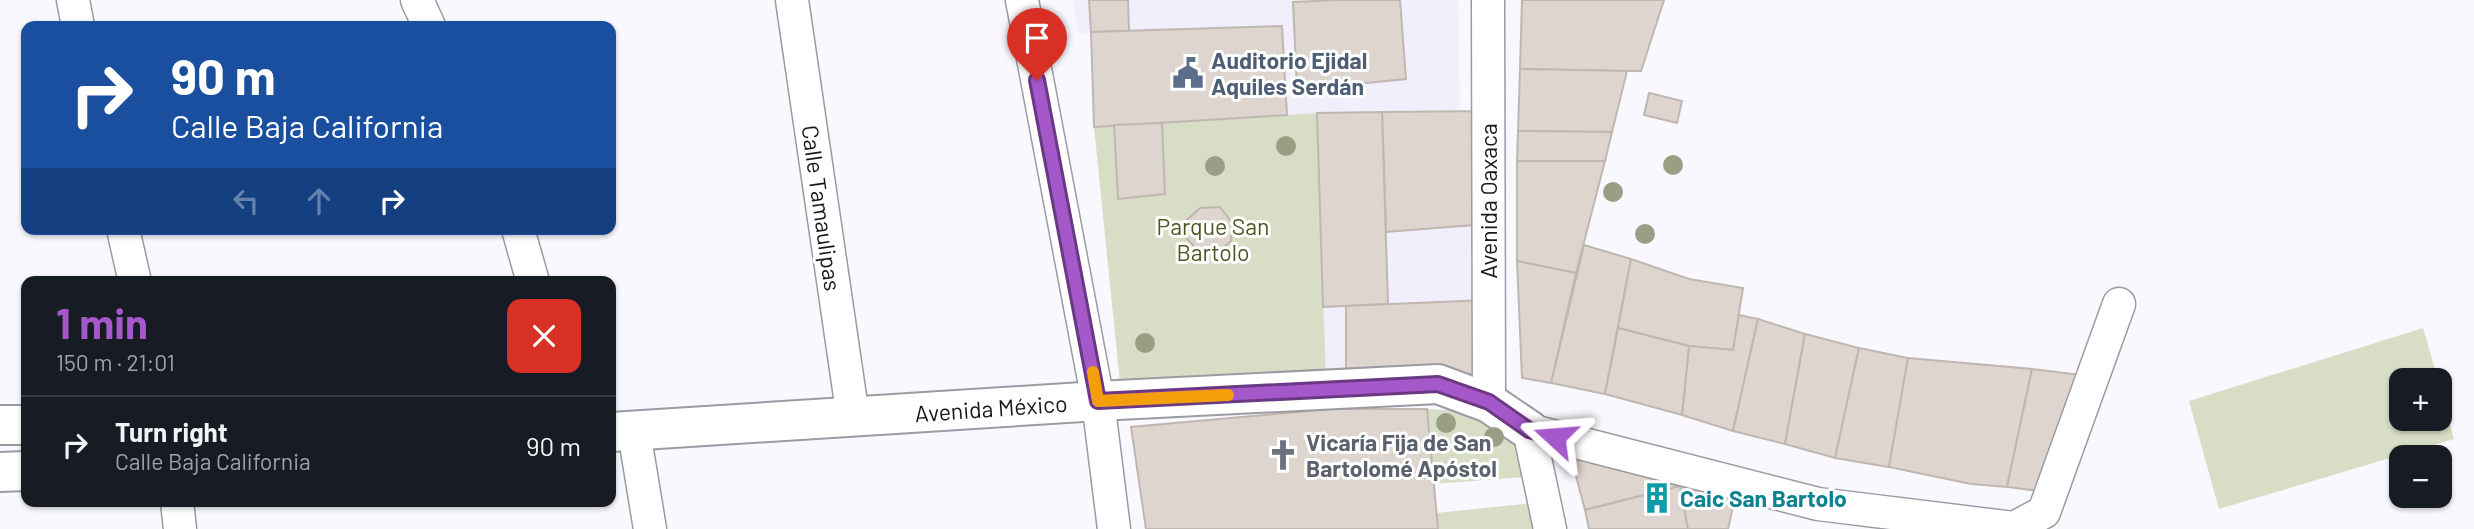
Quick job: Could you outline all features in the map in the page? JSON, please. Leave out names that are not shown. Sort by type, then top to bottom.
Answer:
[{"type":"street","points":[[73,0],[77,21]]},
{"type":"street","points":[[416,0],[426,21]]},
{"type":"street","name":"Calle Tamaulipas","points":[[792,0],[853,417]]},
{"type":"street","points":[[1022,0],[1098,401],[1114,529]]},
{"type":"street","name":"Avenida Oaxaca","points":[[1488,0],[1489,402]]},
{"type":"street","points":[[124,235],[134,276]]},
{"type":"street","points":[[520,235],[531,276]]},
{"type":"street","points":[[1550,529],[1529,430],[1818,504],[2014,528],[2044,512],[2119,304]]},
{"type":"street","name":"Avenida México","points":[[622,432],[1098,401],[1438,384],[1489,402],[1529,430]]},
{"type":"street","points":[[0,425],[21,425]]},
{"type":"street","points":[[622,432],[650,529]]},
{"type":"street","points":[[0,472],[21,471]]},
{"type":"street","points":[[178,507],[180,529]]},
{"type":"shaded area","points":[[1072,0],[1458,0],[1460,111],[1488,111],[1485,386],[1326,380],[1317,114],[1287,115],[1282,27],[1091,32],[1079,35]]},
{"type":"green space","name":"Parque San Bartolo","points":[[1317,113],[1326,380],[1121,393],[1094,127]]},
{"type":"green space","points":[[2423,328],[2435,368],[2389,368],[2389,431],[2452,431],[2454,439],[2434,445],[2389,445],[2389,458],[2219,509],[2189,401]]},
{"type":"green space","points":[[1427,409],[1485,412],[1518,443],[1524,477],[1434,484]]},
{"type":"green space","points":[[1534,503],[1540,529],[1438,529],[1436,513]]},
{"type":"building","points":[[1089,0],[1128,0],[1129,31],[1091,32]]},
{"type":"building","points":[[1400,0],[1406,79],[1297,90],[1293,2]]},
{"type":"building","points":[[1522,0],[1664,0],[1641,71],[1627,71],[1520,69]]},
{"type":"building","name":"Auditorio Ejidal Aquiles Serdán","points":[[1282,26],[1287,115],[1094,127],[1091,32]]},
{"type":"building","points":[[1520,69],[1627,71],[1612,132],[1518,131]]},
{"type":"building","points":[[1649,93],[1682,101],[1677,123],[1644,115]]},
{"type":"building","points":[[1488,111],[1487,224],[1386,232],[1382,112]]},
{"type":"building","points":[[1382,112],[1388,304],[1323,307],[1317,113]]},
{"type":"building","points":[[1162,123],[1165,194],[1118,199],[1114,125]]},
{"type":"building","points":[[1518,131],[1612,132],[1605,161],[1517,161]]},
{"type":"building","points":[[1517,161],[1605,161],[1576,273],[1517,261]]},
{"type":"building","points":[[1220,207],[1232,223],[1231,241],[1217,253],[1199,251],[1187,239],[1187,220],[1200,208]]},
{"type":"building","points":[[1584,245],[1631,259],[1605,394],[1551,383]]},
{"type":"building","points":[[1631,259],[1689,279],[1743,288],[1733,350],[1689,346],[1618,328]]},
{"type":"building","points":[[1517,261],[1576,273],[1551,383],[1522,378]]},
{"type":"building","points":[[1486,300],[1485,386],[1346,379],[1346,306]]},
{"type":"building","points":[[1739,315],[1758,319],[1733,431],[1682,415],[1689,346],[1733,350]]},
{"type":"building","points":[[1758,319],[1805,334],[1785,444],[1733,431]]},
{"type":"building","points":[[1618,328],[1689,346],[1682,415],[1605,394]]},
{"type":"building","points":[[1805,334],[1859,348],[1835,458],[1785,444]]},
{"type":"building","points":[[1859,348],[1908,358],[1889,467],[1835,458]]},
{"type":"building","points":[[1908,358],[2032,369],[2007,487],[1971,484],[1889,467]]},
{"type":"building","points":[[2032,369],[2082,375],[2039,491],[2007,487]]},
{"type":"building","name":"Vicaría Fija de San Bartolomé Apóstol","points":[[1331,409],[1427,409],[1438,529],[1146,529],[1131,427]]},
{"type":"building","points":[[1571,457],[1680,486],[1585,510]]},
{"type":"building","name":"Caic San Bartolo","points":[[1680,486],[1688,529],[1589,529],[1585,510]]},
{"type":"building","points":[[1680,486],[1736,493],[1728,529],[1688,529]]},
{"type":"slow traffic","points":[[1093,372],[1098,401],[1228,395]]},
{"type":"place","name":"Auditorio Ejidal Aquiles Serdán","points":[[1188,73]]},
{"type":"place","name":"Vicaría Fija de San Bartolomé Apóstol","points":[[1283,455]]},
{"type":"place","name":"Caic San Bartolo","points":[[1657,498]]},
{"type":"route","points":[[1037,80],[1098,401],[1438,384],[1489,402],[1529,430],[1555,437]]}]
